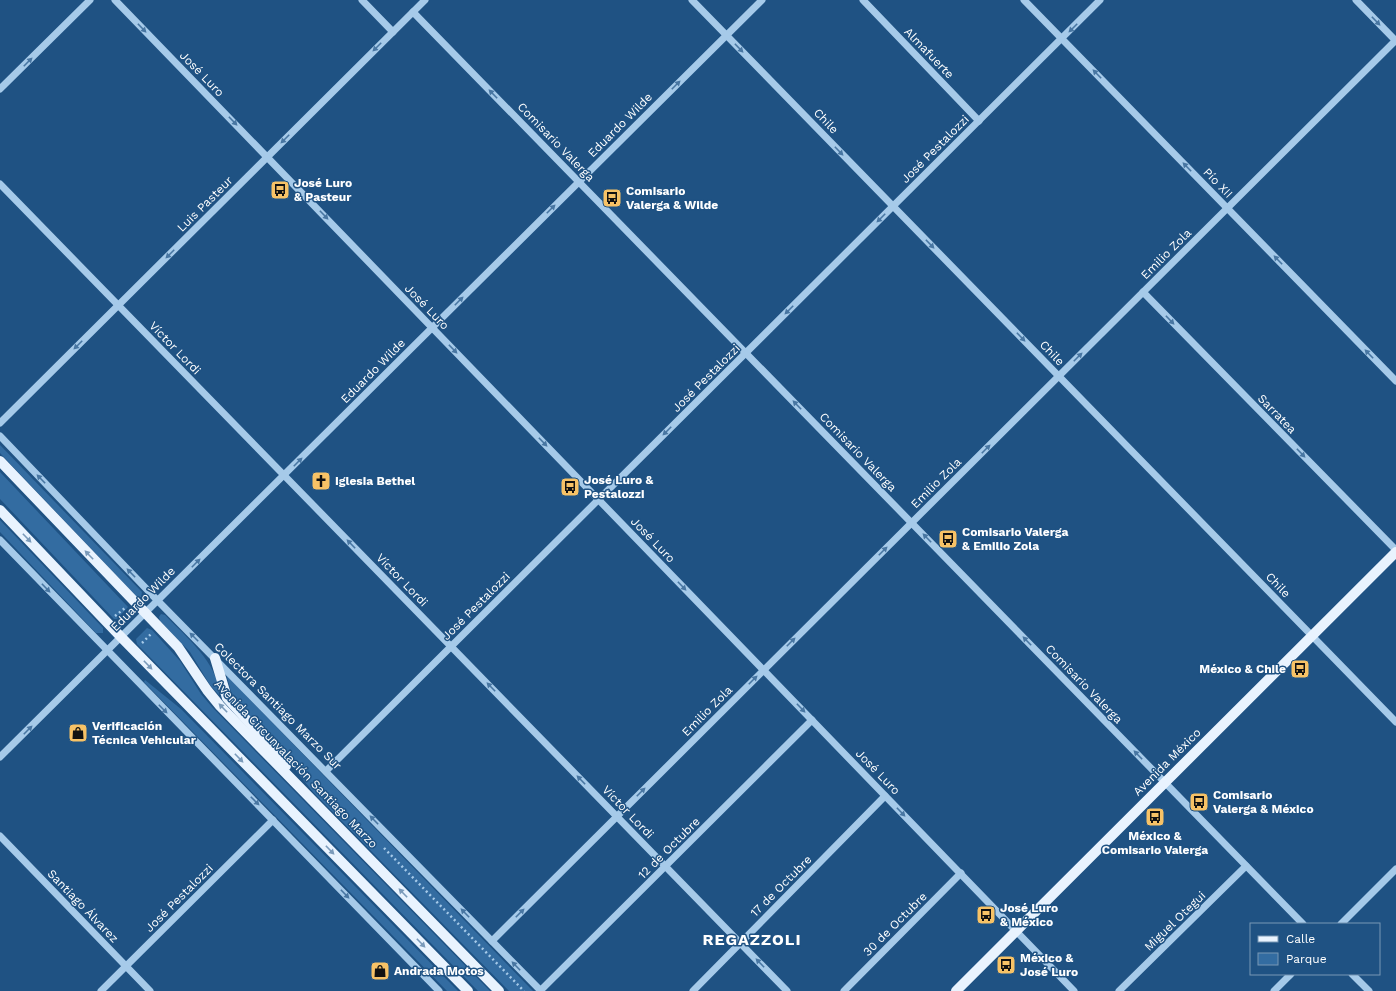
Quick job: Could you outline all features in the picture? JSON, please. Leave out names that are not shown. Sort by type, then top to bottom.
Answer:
[{"type":"main road","name":"Avenida Circunvalación Santiago Marzo","points":[[0,461],[182,653],[215,701],[499,991]]},
{"type":"main road","points":[[0,510],[121,637],[468,991]]},
{"type":"main road","name":"Avenida México","points":[[956,991],[1396,551]]},
{"type":"main road","points":[[215,658],[227,698],[274,750],[308,796]]},
{"type":"street","points":[[0,89],[90,0]]},
{"type":"street","name":"José Luro","points":[[115,0],[1074,991]]},
{"type":"street","points":[[362,0],[392,32]]},
{"type":"street","name":"Luis Pasteur","points":[[0,423],[425,0]]},
{"type":"street","name":"Chile","points":[[692,0],[1396,722]]},
{"type":"street","name":"Eduardo Wilde","points":[[0,757],[762,0]]},
{"type":"street","name":"Almafuerte","points":[[863,0],[979,121]]},
{"type":"street","name":"Pío XII","points":[[1024,0],[1396,381]]},
{"type":"street","name":"José Pestalozzi","points":[[326,771],[1100,0]]},
{"type":"street","points":[[1356,0],[1396,41]]},
{"type":"street","name":"Comisario Valerga","points":[[413,12],[1302,923]]},
{"type":"street","name":"Emilio Zola","points":[[492,941],[1396,41]]},
{"type":"street","name":"Víctor Lordi","points":[[0,184],[787,991]]},
{"type":"street","name":"Sarratea","points":[[1143,292],[1396,551]]},
{"type":"street","name":"Colectora Santiago Marzo Sur","points":[[0,436],[158,601],[541,991]]},
{"type":"street","points":[[0,540],[106,651],[440,991]]},
{"type":"street","name":"12 de Octubre","points":[[541,991],[812,720]]},
{"type":"street","name":"17 de Octubre","points":[[693,991],[886,796]]},
{"type":"street","name":"José Pestalozzi","points":[[101,991],[273,820]]},
{"type":"street","name":"Santiago Álvarez","points":[[0,836],[150,991]]},
{"type":"street","name":"Miguel Otegui","points":[[1119,991],[1246,866]]},
{"type":"street","points":[[1342,923],[1396,869]]},
{"type":"street","name":"30 de Octubre","points":[[844,991],[961,873]]},
{"type":"street","points":[[1274,991],[1290,975]]},
{"type":"street","points":[[1353,975],[1368,991]]},
{"type":"path","points":[[113,618],[127,606]]},
{"type":"path","points":[[139,646],[154,632]]},
{"type":"green space","points":[[0,445],[142,592],[141,597],[137,597],[0,453]]},
{"type":"green space","points":[[0,472],[128,607],[117,619],[114,619],[0,499]]},
{"type":"green space","points":[[0,520],[103,628],[103,633],[96,633],[0,532]]},
{"type":"green space","points":[[161,614],[165,615],[200,651],[218,683],[219,695],[210,685],[190,652],[160,621],[159,617]]},
{"type":"green space","points":[[147,628],[152,630],[180,661],[201,694],[212,707],[490,991],[478,991],[137,644],[136,639]]},
{"type":"green space","points":[[227,677],[533,991],[509,991],[313,792],[276,746],[233,699]]},
{"type":"green space","points":[[145,680],[181,709],[458,991],[447,991],[144,682]]},
{"type":"place","name":"José Luro & Pasteur","points":[[280,190]]},
{"type":"place","name":"Comisario Valerga & Wilde","points":[[612,198]]},
{"type":"place","name":"Iglesia Bethel","points":[[321,481]]},
{"type":"place","name":"José Luro & Pestalozzi","points":[[570,487]]},
{"type":"place","name":"Comisario Valerga & Emilio Zola","points":[[948,539]]},
{"type":"place","name":"México & Chile","points":[[1300,669]]},
{"type":"place","name":"Verificación Técnica Vehicular","points":[[78,733]]},
{"type":"place","name":"Comisario Valerga & México","points":[[1199,802]]},
{"type":"place","name":"México & Comisario Valerga","points":[[1155,817]]},
{"type":"place","name":"José Luro & México","points":[[986,915]]},
{"type":"place","name":"México & José Luro","points":[[1006,965]]},
{"type":"place","name":"Andrada Motos","points":[[380,971]]},
{"type":"district","name":"REGAZZOLI","points":[[752,939]]}]
